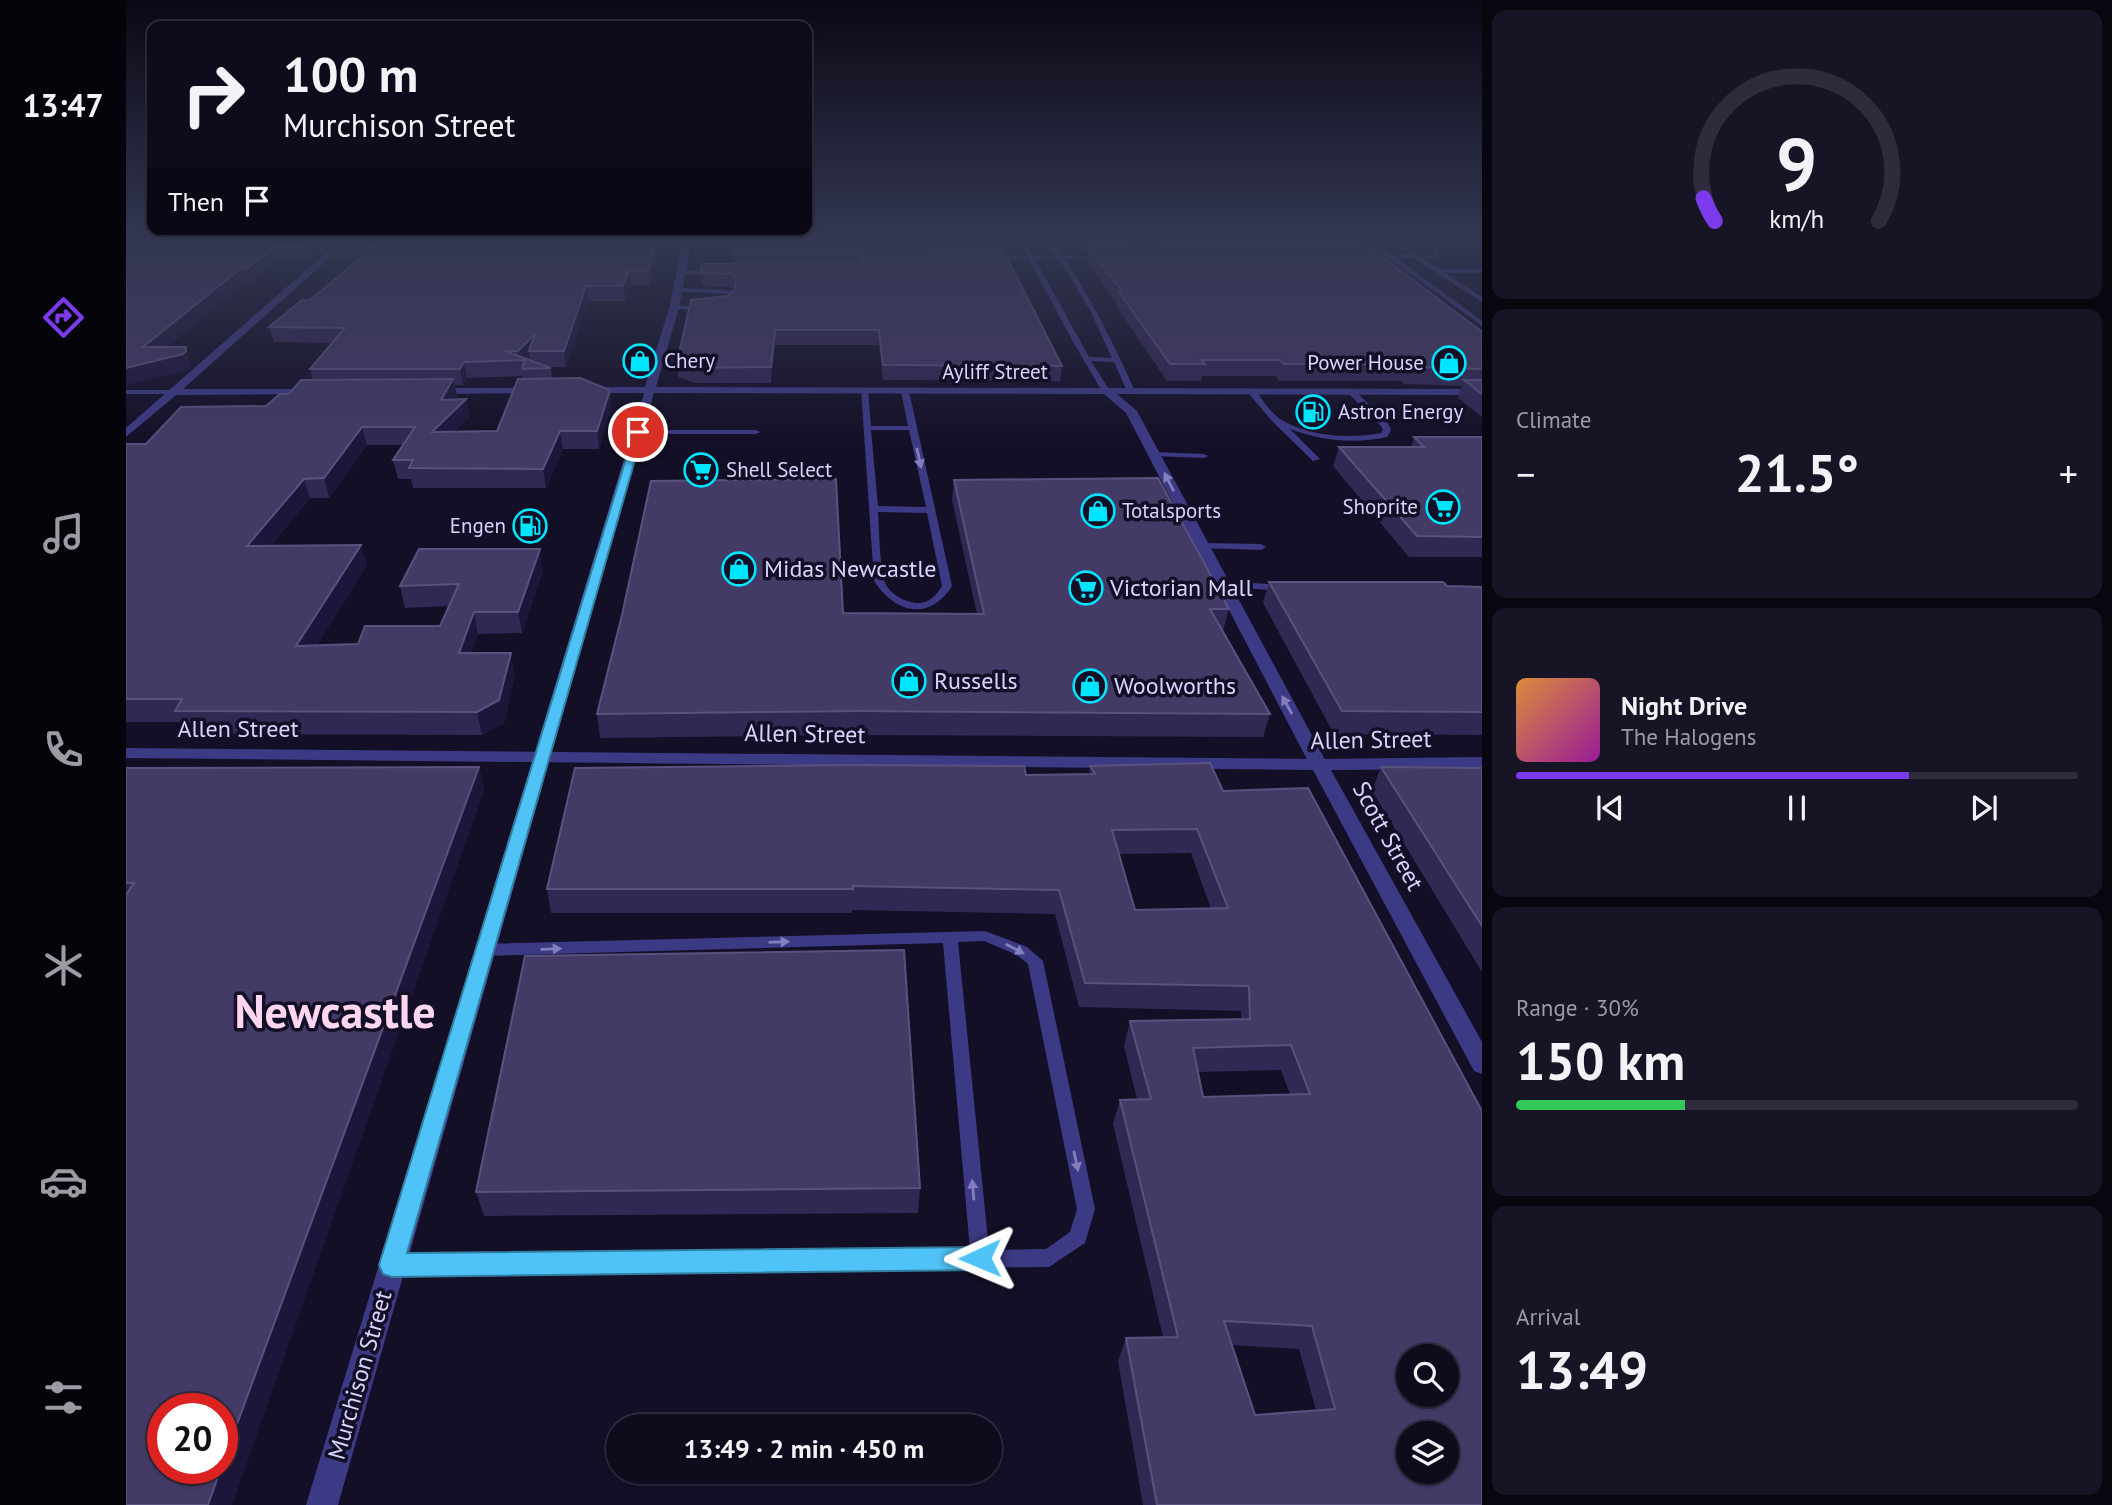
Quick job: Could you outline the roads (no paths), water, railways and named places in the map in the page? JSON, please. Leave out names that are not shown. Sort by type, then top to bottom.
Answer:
[{"type":"street","points":[[126,434],[270,306]]},
{"type":"street","name":"Murchison Street","points":[[322,1505],[483,950],[544,756],[674,308]]},
{"type":"street","name":"Ayliff Street","points":[[573,390],[1482,393]]},
{"type":"street","points":[[414,391],[547,391]]},
{"type":"street","name":"Scott Street","points":[[1106,391],[1131,411],[1482,1064]]},
{"type":"street","name":"Scott Street","points":[[1131,391],[1131,411]]},
{"type":"street","points":[[171,393],[320,392]]},
{"type":"street","name":"Allen Street","points":[[126,753],[1319,765],[1482,763]]},
{"type":"lane","points":[[674,308],[725,306]]},
{"type":"lane","name":"Scott Street","points":[[1057,306],[1106,391]]},
{"type":"lane","name":"Scott Street","points":[[1091,306],[1131,391]]},
{"type":"lane","points":[[1457,306],[1482,324]]},
{"type":"lane","points":[[1088,359],[1117,360]]},
{"type":"lane","points":[[864,391],[879,580],[885,593],[895,600],[918,606],[941,598],[947,586],[905,391]]},
{"type":"lane","points":[[126,392],[171,393]]},
{"type":"lane","points":[[1252,392],[1275,419],[1316,458]]},
{"type":"lane","points":[[1275,419],[1305,433],[1329,437],[1384,435],[1387,430],[1385,425],[1351,392]]},
{"type":"lane","points":[[867,428],[913,428]]},
{"type":"lane","points":[[638,432],[756,432]]},
{"type":"lane","points":[[1155,454],[1204,456]]},
{"type":"lane","points":[[873,509],[930,510]]},
{"type":"lane","points":[[1203,546],[1261,547]]},
{"type":"lane","points":[[1222,584],[1291,589]]},
{"type":"lane","points":[[392,1265],[1049,1258],[1078,1237],[1086,1209],[1035,961],[1022,951],[985,936],[483,950]]},
{"type":"lane","points":[[950,937],[980,1258]]},
{"type":"place","name":"Chery","points":[[640,361]]},
{"type":"place","name":"Power House","points":[[1449,363]]},
{"type":"place","name":"Astron Energy","points":[[1313,412]]},
{"type":"place","name":"Shell Select","points":[[701,470]]},
{"type":"place","name":"Shoprite","points":[[1443,507]]},
{"type":"place","name":"Totalsports","points":[[1098,511]]},
{"type":"place","name":"Engen","points":[[530,526]]},
{"type":"place","name":"Midas Newcastle","points":[[739,569]]},
{"type":"place","name":"Victorian Mall","points":[[1086,588]]},
{"type":"place","name":"Russells","points":[[909,681]]},
{"type":"place","name":"Woolworths","points":[[1090,686]]},
{"type":"district","name":"Newcastle","points":[[335,1012]]}]
